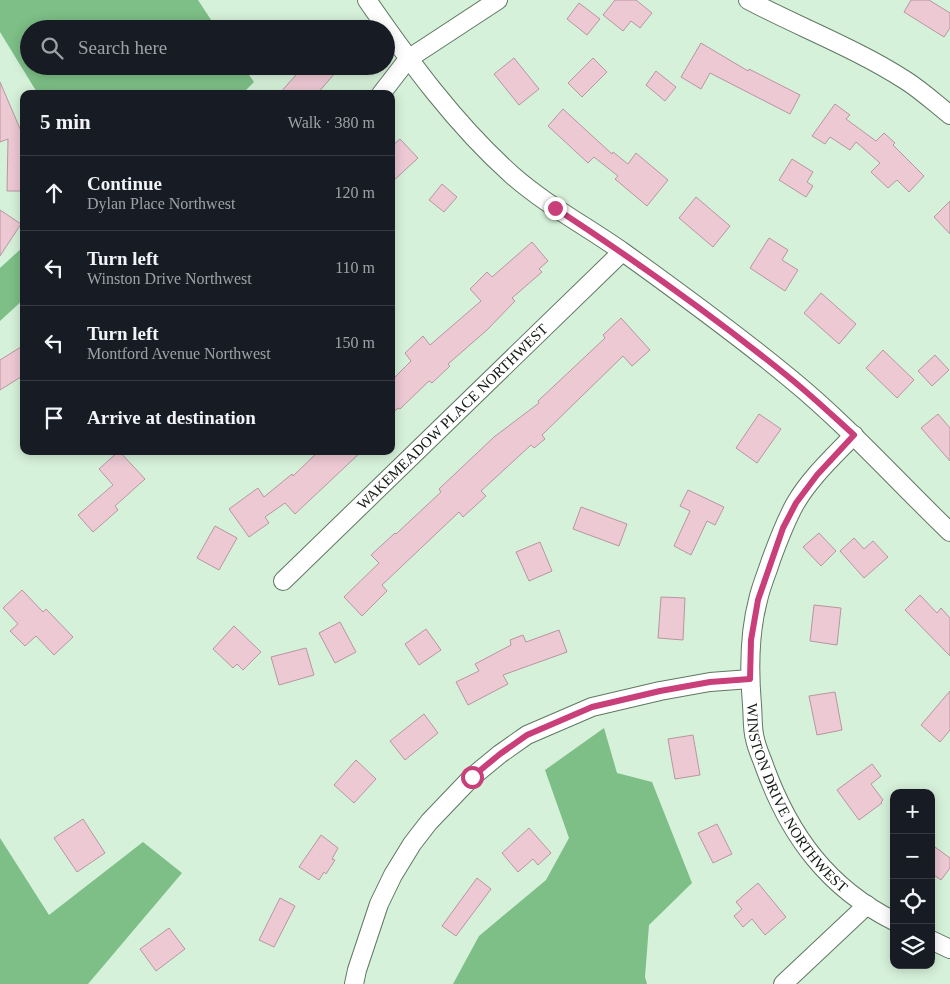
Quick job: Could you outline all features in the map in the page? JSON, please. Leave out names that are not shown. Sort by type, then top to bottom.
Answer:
[{"type":"street","points":[[366,0],[380,20]]},
{"type":"street","points":[[383,90],[408,59],[498,0]]},
{"type":"street","points":[[748,0],[837,42],[903,78],[950,115]]},
{"type":"street","points":[[395,41],[453,116],[512,175],[555,208],[622,252],[792,380],[854,435],[950,532]]},
{"type":"street","name":"WAKEMEADOW PLACE NORTHWEST","points":[[283,581],[622,252]]},
{"type":"street","name":"WINSTON DRIVE NORTHWEST","points":[[854,435],[817,475],[796,503],[783,528],[758,600],[751,640],[750,679],[755,739],[776,797],[788,820],[803,843],[825,870],[852,896],[890,919]]},
{"type":"street","points":[[354,984],[378,904],[402,859],[429,822],[472,777],[500,754],[527,735],[592,707],[660,691],[710,682],[750,679]]},
{"type":"street","points":[[783,984],[867,905]]},
{"type":"street","points":[[935,942],[950,949]]},
{"type":"green space","points":[[0,0],[198,0],[211,20],[20,20],[20,65],[0,32]]},
{"type":"green space","points":[[26,75],[249,75],[254,82],[246,90],[36,90]]},
{"type":"green space","points":[[20,250],[20,303],[0,321],[0,268]]},
{"type":"green space","points":[[604,728],[617,773],[652,782],[692,883],[649,925],[645,977],[647,984],[453,984],[479,936],[546,880],[569,838],[545,770]]},
{"type":"green space","points":[[0,838],[49,915],[143,842],[182,873],[88,984],[0,984]]},
{"type":"building","points":[[615,0],[636,0],[652,13],[640,28],[631,21],[623,31],[603,15]]},
{"type":"building","points":[[911,0],[929,0],[950,13],[950,28],[944,37],[904,12]]},
{"type":"building","points":[[579,3],[600,19],[587,35],[567,19]]},
{"type":"building","points":[[701,43],[748,71],[749,69],[800,95],[790,114],[710,73],[701,89],[681,77]]},
{"type":"building","points":[[514,58],[539,89],[519,105],[494,74]]},
{"type":"building","points":[[593,58],[607,72],[582,97],[568,83]]},
{"type":"building","points":[[656,71],[676,87],[665,101],[646,85]]},
{"type":"building","points":[[296,75],[333,75],[320,90],[283,90]]},
{"type":"building","points":[[0,82],[20,129],[20,191],[7,191],[8,139],[0,142]]},
{"type":"building","points":[[835,104],[850,115],[846,119],[876,141],[884,133],[895,143],[893,145],[924,176],[909,192],[897,180],[888,188],[871,172],[880,163],[856,142],[850,150],[830,137],[825,144],[812,136]]},
{"type":"building","points":[[563,109],[612,154],[613,152],[628,164],[636,153],[668,180],[647,206],[615,179],[618,176],[594,157],[588,163],[548,126]]},
{"type":"building","points":[[400,139],[418,158],[395,179],[395,143]]},
{"type":"building","points":[[792,159],[813,172],[807,182],[813,186],[806,197],[779,180]]},
{"type":"building","points":[[442,184],[457,197],[444,212],[429,200]]},
{"type":"building","points":[[696,197],[730,226],[713,247],[679,218]]},
{"type":"building","points":[[950,201],[950,234],[934,217]]},
{"type":"building","points":[[0,210],[20,223],[20,226],[0,256]]},
{"type":"building","points":[[769,238],[788,250],[782,260],[798,270],[785,291],[750,268]]},
{"type":"building","points":[[532,242],[548,261],[539,269],[542,272],[512,298],[515,301],[487,330],[448,364],[450,366],[432,383],[429,381],[400,409],[398,408],[395,411],[395,377],[411,361],[405,353],[423,336],[430,345],[481,301],[470,289],[487,272],[492,277]]},
{"type":"building","points":[[821,293],[856,324],[839,344],[804,313]]},
{"type":"building","points":[[621,318],[650,350],[632,366],[623,356],[542,435],[545,439],[534,448],[531,445],[481,491],[486,496],[463,517],[459,512],[382,585],[387,591],[362,616],[344,597],[379,563],[371,555],[441,492],[439,489],[494,437],[539,403],[538,401],[605,338],[603,335]]},
{"type":"building","points":[[20,348],[20,378],[0,390],[0,360]]},
{"type":"building","points":[[883,350],[914,380],[897,398],[866,368]]},
{"type":"building","points":[[935,355],[949,370],[932,386],[918,371]]},
{"type":"building","points":[[759,414],[781,429],[757,463],[736,448]]},
{"type":"building","points":[[938,414],[950,428],[950,461],[921,428]]},
{"type":"building","points":[[115,455],[123,455],[145,479],[115,506],[118,510],[93,532],[78,515],[113,485],[99,469]]},
{"type":"building","points":[[315,455],[358,455],[295,514],[285,503],[265,517],[269,523],[249,537],[229,509],[258,488],[264,497],[292,474],[293,476]]},
{"type":"building","points":[[688,490],[724,507],[715,525],[707,521],[691,555],[674,546],[690,511],[680,506]]},
{"type":"building","points":[[581,507],[627,524],[619,546],[573,529]]},
{"type":"building","points":[[215,526],[237,538],[219,570],[197,558]]},
{"type":"building","points":[[819,533],[836,551],[821,566],[803,547]]},
{"type":"building","points":[[854,538],[864,549],[873,541],[888,557],[864,578],[840,551]]},
{"type":"building","points":[[540,542],[552,571],[529,581],[516,552]]},
{"type":"building","points":[[22,590],[43,612],[46,609],[73,637],[54,655],[36,636],[25,646],[10,631],[18,624],[3,608]]},
{"type":"building","points":[[920,595],[937,613],[941,608],[950,618],[950,656],[905,610]]},
{"type":"building","points":[[661,597],[685,598],[683,640],[658,638]]},
{"type":"building","points":[[814,605],[841,608],[837,645],[810,641]]},
{"type":"building","points":[[340,622],[356,652],[335,663],[319,633]]},
{"type":"building","points":[[234,626],[261,652],[243,670],[237,664],[233,668],[213,649]]},
{"type":"building","points":[[426,629],[441,650],[419,665],[405,644]]},
{"type":"building","points":[[559,630],[567,652],[503,675],[508,684],[468,705],[456,682],[479,671],[475,664],[511,645],[510,640],[523,635],[526,642]]},
{"type":"building","points":[[306,648],[314,675],[279,685],[271,657]]},
{"type":"building","points":[[950,691],[950,730],[940,742],[921,725]]},
{"type":"building","points":[[835,692],[842,730],[817,735],[809,696]]},
{"type":"building","points":[[424,714],[438,733],[405,760],[390,741]]},
{"type":"building","points":[[693,735],[700,775],[675,779],[668,739]]},
{"type":"building","points":[[356,760],[376,779],[354,803],[334,785]]},
{"type":"building","points":[[872,764],[881,776],[871,784],[883,800],[882,803],[859,820],[837,790]]},
{"type":"building","points":[[83,819],[105,853],[77,872],[54,838]]},
{"type":"building","points":[[717,824],[732,854],[713,863],[698,833]]},
{"type":"building","points":[[529,828],[551,853],[538,865],[533,859],[518,872],[502,853]]},
{"type":"building","points":[[321,835],[338,848],[332,859],[335,860],[326,874],[324,872],[319,880],[299,867]]},
{"type":"building","points":[[935,847],[950,858],[950,868],[941,880],[935,876]]},
{"type":"building","points":[[477,878],[491,889],[456,936],[442,926]]},
{"type":"building","points":[[758,883],[786,917],[765,935],[752,919],[743,927],[734,916],[742,909],[736,902]]},
{"type":"building","points":[[280,898],[295,906],[274,947],[259,940]]},
{"type":"building","points":[[169,928],[185,949],[156,971],[140,949]]},
{"type":"route","points":[[472,777],[527,735],[592,707],[660,691],[710,682],[750,679],[751,640],[758,600],[783,528],[796,503],[817,475],[854,435],[792,380],[724,327],[622,252],[555,208]]}]
